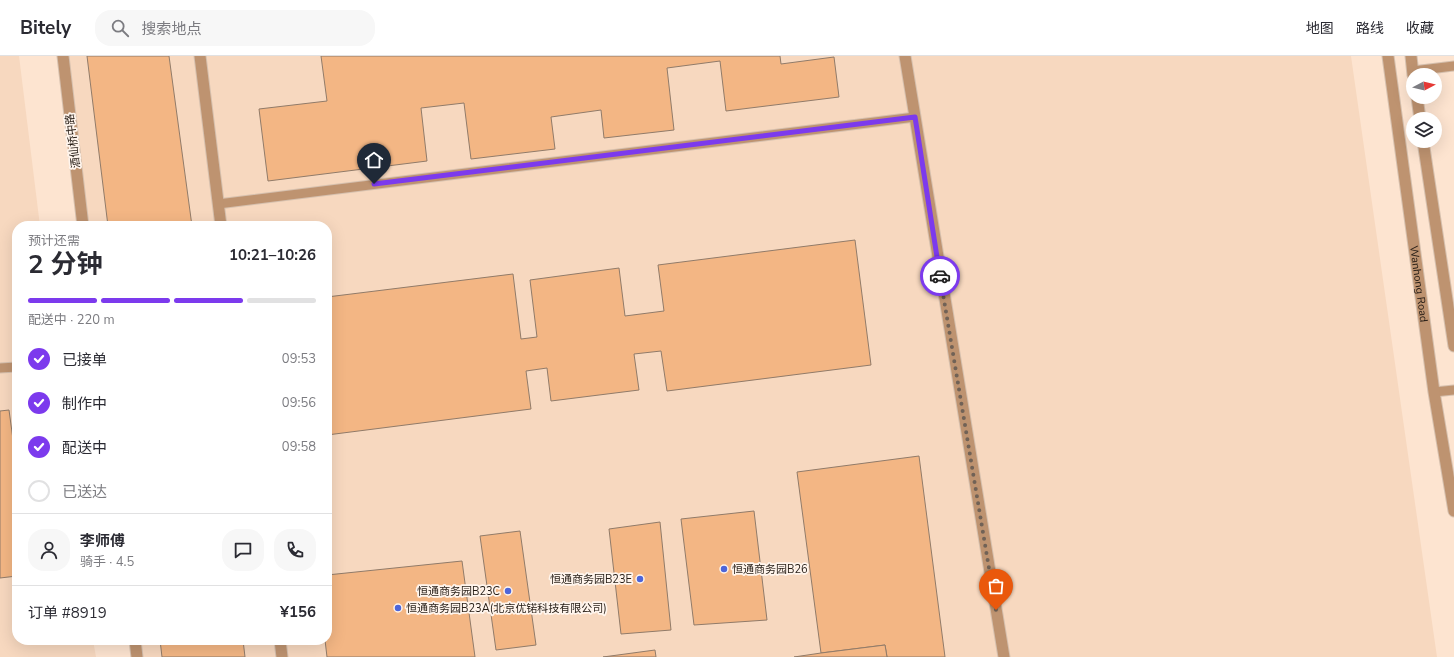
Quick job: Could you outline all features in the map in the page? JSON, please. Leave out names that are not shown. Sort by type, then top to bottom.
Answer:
[{"type":"street","name":"酒仙桥中路","points":[[63,56],[82,221]]},
{"type":"street","points":[[200,56],[220,221]]},
{"type":"street","points":[[905,56],[1004,657]]},
{"type":"street","name":"Wanhong Road","points":[[1388,56],[1434,392],[1454,511]]},
{"type":"street","points":[[1410,56],[1412,68]]},
{"type":"street","points":[[1424,148],[1454,346]]},
{"type":"street","points":[[136,645],[137,657]]},
{"type":"street","points":[[281,645],[282,657]]},
{"type":"lane","points":[[1442,68],[1454,66]]},
{"type":"lane","points":[[218,204],[915,117]]},
{"type":"lane","points":[[0,368],[12,367]]},
{"type":"lane","points":[[1434,392],[1454,390]]},
{"type":"shaded area","points":[[0,56],[19,56],[39,221],[12,221],[12,645],[94,645],[96,657],[0,657]]},
{"type":"shaded area","points":[[57,56],[1351,56],[1437,657],[136,657],[135,645],[332,645],[332,221],[78,221]]},
{"type":"building","points":[[87,56],[169,56],[191,221],[107,221]]},
{"type":"building","points":[[321,56],[780,56],[781,64],[834,57],[839,97],[726,111],[720,61],[667,68],[674,130],[604,138],[601,110],[551,117],[555,149],[471,159],[464,103],[421,108],[427,161],[268,181],[259,109],[327,101]]},
{"type":"building","points":[[855,240],[871,365],[667,391],[661,351],[634,354],[639,390],[551,401],[547,368],[526,371],[531,409],[332,434],[332,296],[513,274],[521,339],[537,337],[530,280],[619,268],[625,316],[664,311],[658,265]]},
{"type":"building","points":[[9,410],[12,432],[12,577],[0,578],[0,411]]},
{"type":"building","points":[[919,456],[945,657],[887,657],[885,645],[821,653],[797,472]]},
{"type":"building","name":"恒通商务园B26","points":[[754,511],[767,620],[694,625],[681,519]]},
{"type":"building","name":"恒通商务园B23E","points":[[660,522],[671,630],[621,634],[609,529]]},
{"type":"building","name":"恒通商务园B23C","points":[[520,531],[536,645],[496,650],[480,536]]},
{"type":"building","name":"恒通商务园B23A(北京优锘科技有限公司)","points":[[462,561],[475,657],[327,657],[326,645],[332,645],[332,574]]},
{"type":"building","points":[[161,645],[244,645],[245,657],[162,657]]},
{"type":"building","points":[[885,645],[887,657],[794,657],[821,653]]},
{"type":"building","points":[[655,650],[656,657],[603,657]]},
{"type":"way so far","points":[[940,276],[996,610]]},
{"type":"place","name":"恒通商务园B26","points":[[724,569]]},
{"type":"place","name":"恒通商务园B23E","points":[[640,579]]},
{"type":"place","name":"恒通商务园B23C","points":[[508,591]]},
{"type":"place","name":"恒通商务园B23A(北京优锘科技有限公司)","points":[[398,608]]},
{"type":"route","points":[[374,184],[915,117],[933,221],[940,276]]}]
